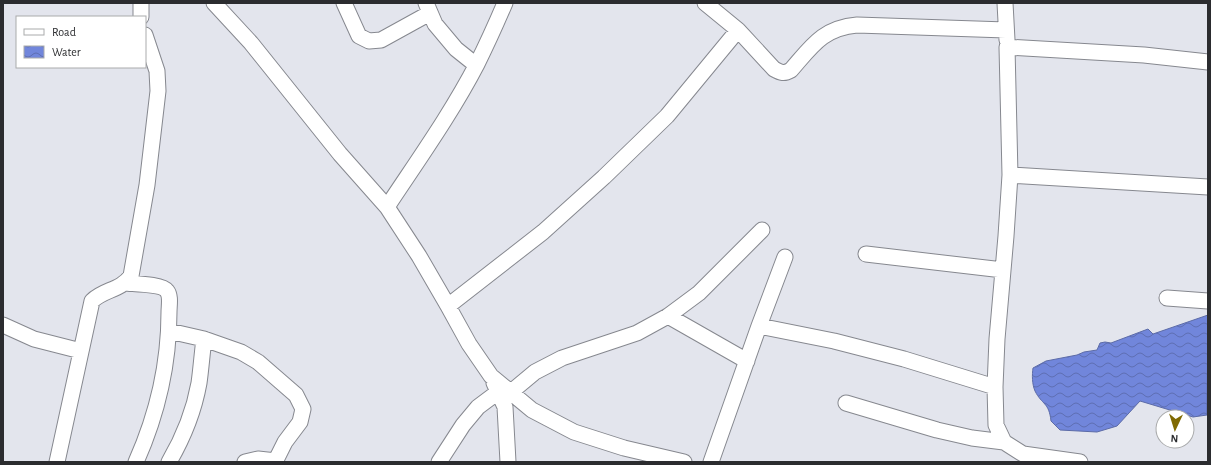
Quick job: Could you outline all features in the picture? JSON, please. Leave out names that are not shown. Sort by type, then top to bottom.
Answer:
[{"type":"street","points":[[141,3],[141,16]]},
{"type":"street","points":[[214,3],[251,43],[340,154],[387,207],[419,256],[469,344],[504,392],[532,410],[574,432],[624,448],[684,462]]},
{"type":"street","points":[[344,3],[359,36],[370,41],[381,40],[428,8],[435,24],[456,49],[476,65]]},
{"type":"street","points":[[387,207],[436,133],[476,65],[505,3]]},
{"type":"street","points":[[705,3],[738,30],[774,69],[780,73],[786,73],[791,70],[815,43],[829,32],[844,26],[857,25],[1006,30]]},
{"type":"street","points":[[1004,442],[996,426],[995,387],[997,339],[1010,175],[1005,3]]},
{"type":"street","points":[[448,306],[543,232],[604,177],[667,116],[738,30]]},
{"type":"street","points":[[125,283],[130,276],[147,185],[158,91],[157,72],[146,38]]},
{"type":"street","points":[[1007,47],[1144,56],[1208,62]]},
{"type":"street","points":[[1010,175],[1208,187]]},
{"type":"street","points":[[439,462],[463,425],[478,407],[535,372],[562,358],[637,333],[668,316],[700,293],[762,230]]},
{"type":"street","points":[[866,254],[1003,270]]},
{"type":"street","points":[[711,462],[785,257]]},
{"type":"street","points":[[57,462],[92,301],[98,295],[125,283],[160,287],[167,290],[169,297],[169,331],[166,363],[158,398],[145,442],[136,462]]},
{"type":"street","points":[[1168,298],[1208,301]]},
{"type":"street","points":[[668,316],[747,361]]},
{"type":"street","points":[[3,325],[34,338],[81,351]]},
{"type":"street","points":[[759,326],[841,343],[904,359],[995,387]]},
{"type":"street","points":[[169,331],[204,339],[241,352],[258,362],[296,395],[303,409],[300,422],[285,442],[275,461],[258,459],[245,462]]},
{"type":"street","points":[[169,462],[180,441],[194,406],[199,384],[204,339]]},
{"type":"street","points":[[504,392],[508,462]]},
{"type":"street","points":[[846,403],[937,430],[972,438],[1004,442],[1023,454],[1080,462]]},
{"type":"water","points":[[1208,315],[1207,415],[1195,417],[1195,409],[1166,409],[1140,401],[1117,426],[1097,432],[1060,430],[1051,421],[1049,410],[1035,391],[1032,380],[1033,368],[1046,361],[1097,350],[1100,343],[1111,343],[1148,329],[1153,334]]}]
